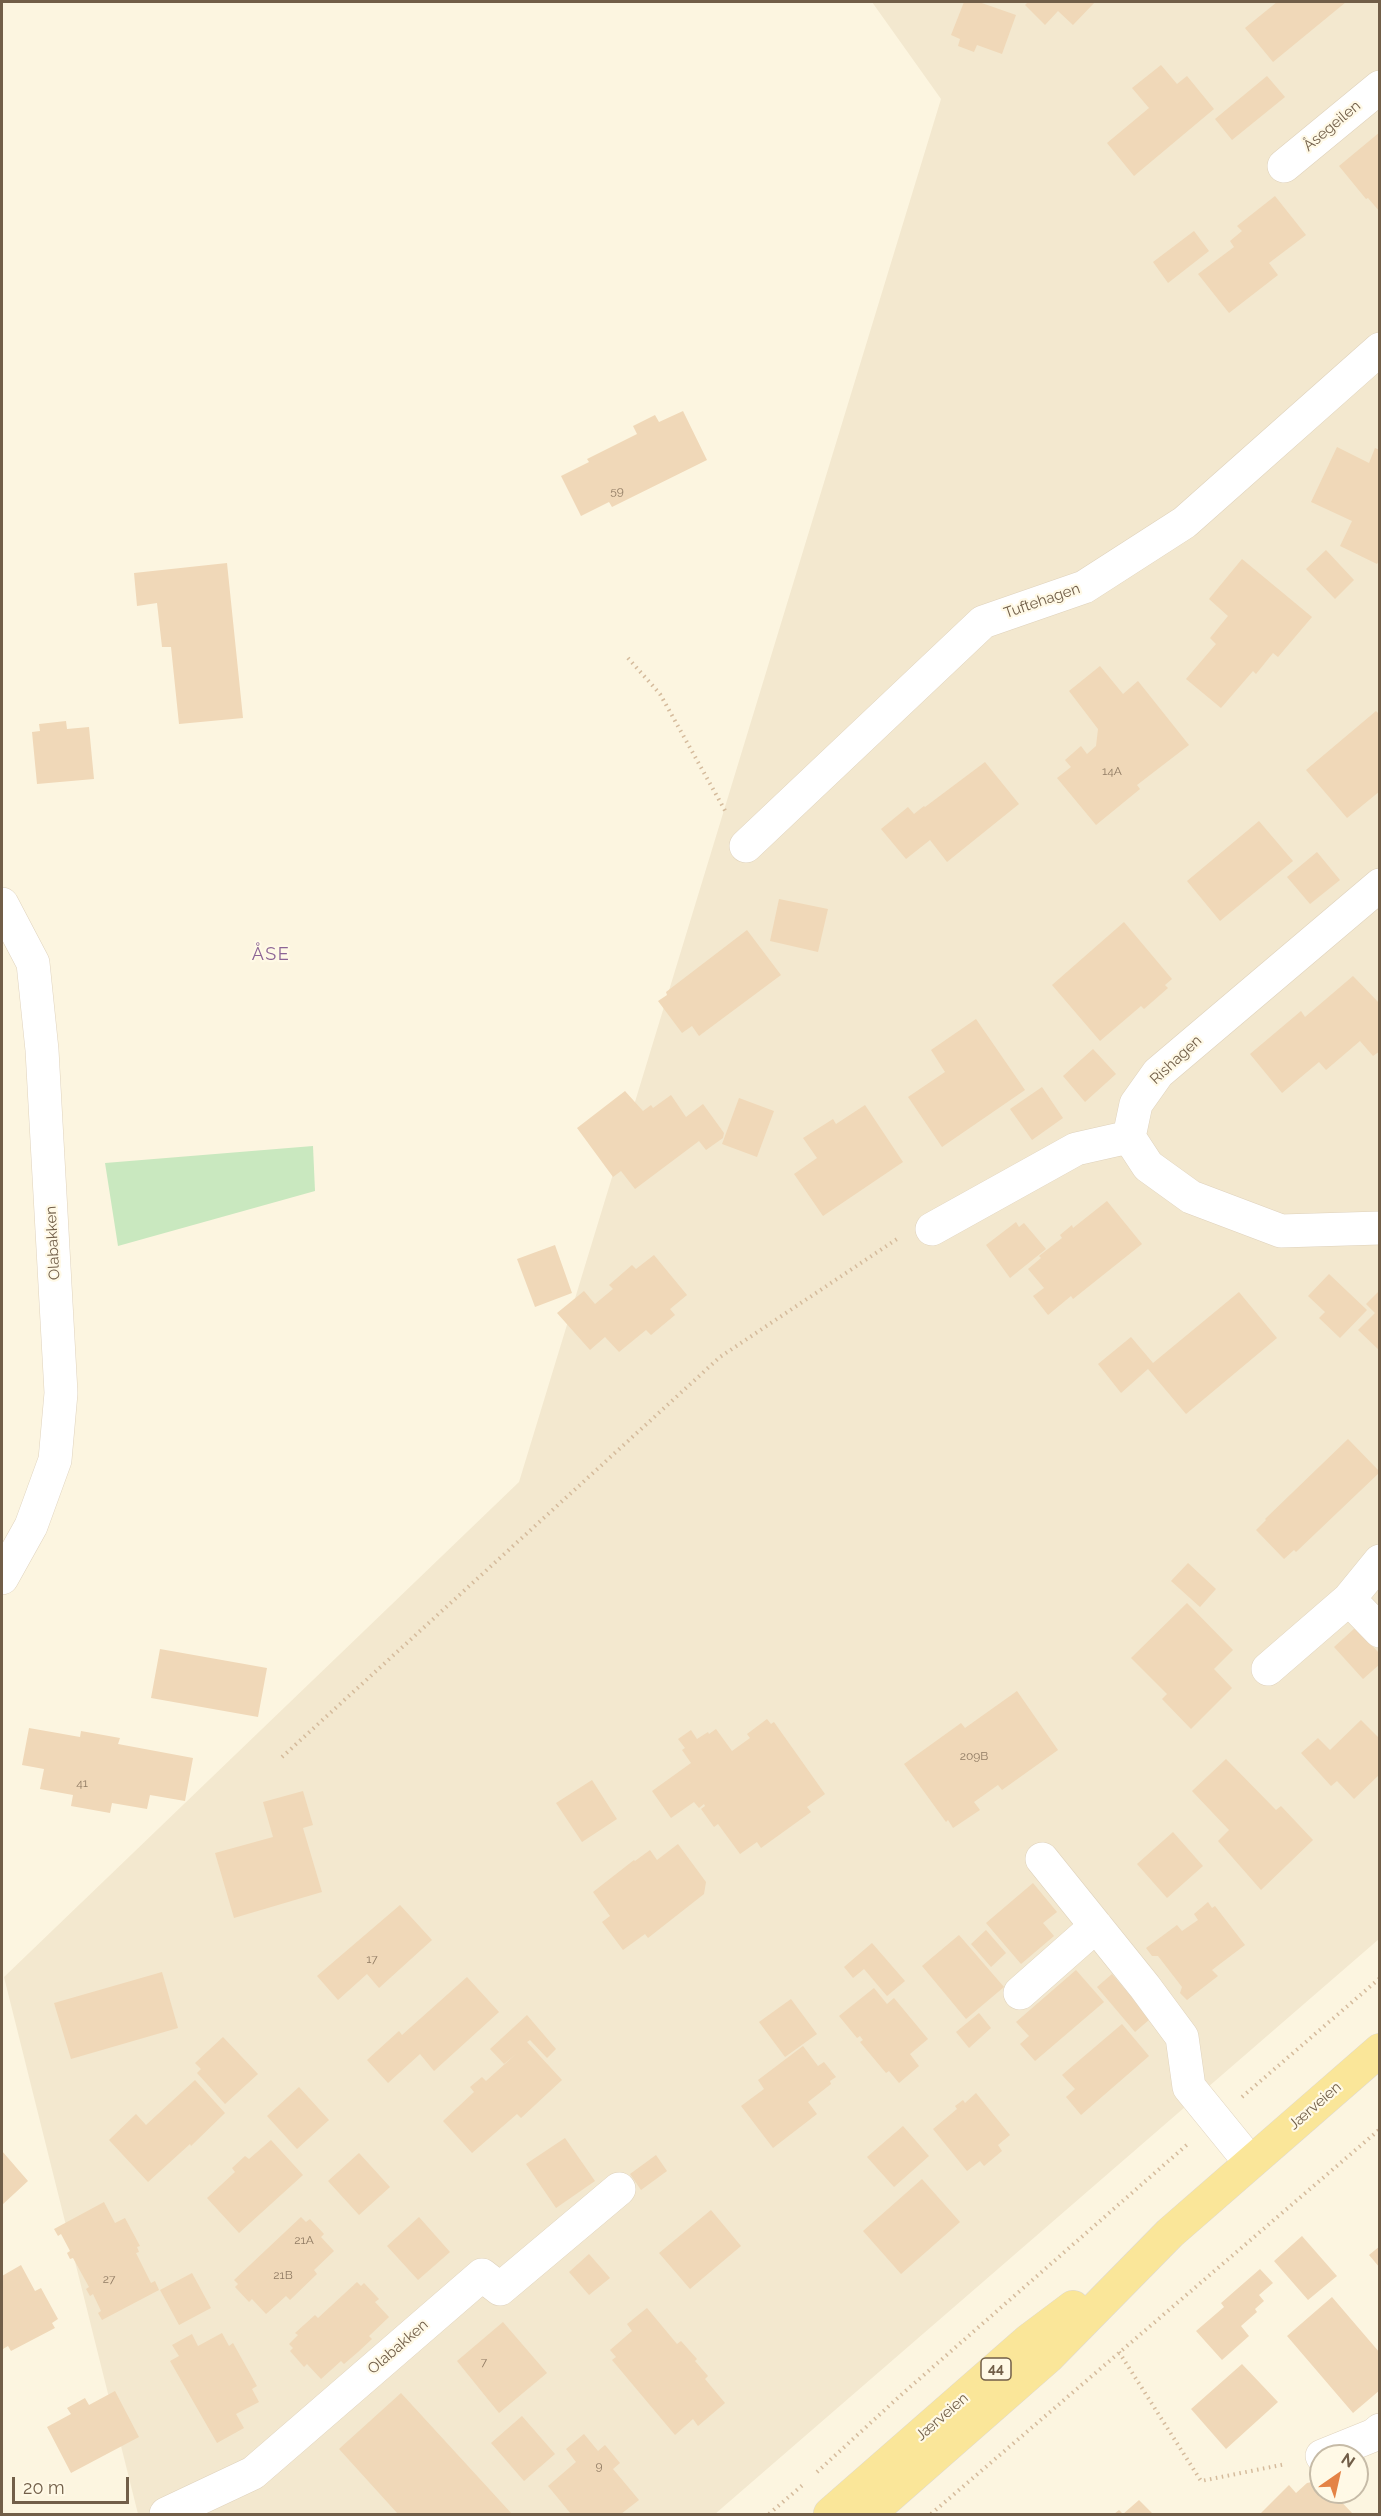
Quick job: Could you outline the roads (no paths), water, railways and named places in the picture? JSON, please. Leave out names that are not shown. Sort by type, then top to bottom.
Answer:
[{"type":"main road","name":"Jærveien","points":[[869,2514],[1048,2357],[1170,2233],[1380,2050]]},
{"type":"main road","name":"Jærveien","points":[[830,2514],[1029,2340],[1170,2233]]},
{"type":"street","name":"Åsegeilen","points":[[1284,166],[1380,87]]},
{"type":"street","name":"Tuftehagen","points":[[746,846],[983,622],[1084,587],[1185,522],[1380,349]]},
{"type":"street","name":"Rishagen","points":[[1129,1137],[1136,1104],[1158,1073],[1380,885]]},
{"type":"street","name":"Olabakken","points":[[2,904],[33,963],[42,1050],[61,1393],[55,1460],[31,1526],[2,1578]]},
{"type":"street","points":[[932,1229],[1076,1149],[1129,1137],[1148,1166],[1191,1197],[1281,1231],[1380,1227]]},
{"type":"street","points":[[1268,1669],[1349,1599],[1380,1561]]},
{"type":"street","points":[[1349,1599],[1380,1631]]},
{"type":"street","points":[[1042,1859],[1182,2037],[1189,2087],[1250,2162]]},
{"type":"street","points":[[1020,1993],[1096,1926]]},
{"type":"street","name":"Olabakken","points":[[166,2514],[254,2473],[482,2275],[500,2289],[619,2189]]},
{"type":"street","points":[[1352,2444],[1374,2435],[1380,2430]]},
{"type":"district","name":"ÅSE","points":[[271,955]]}]
